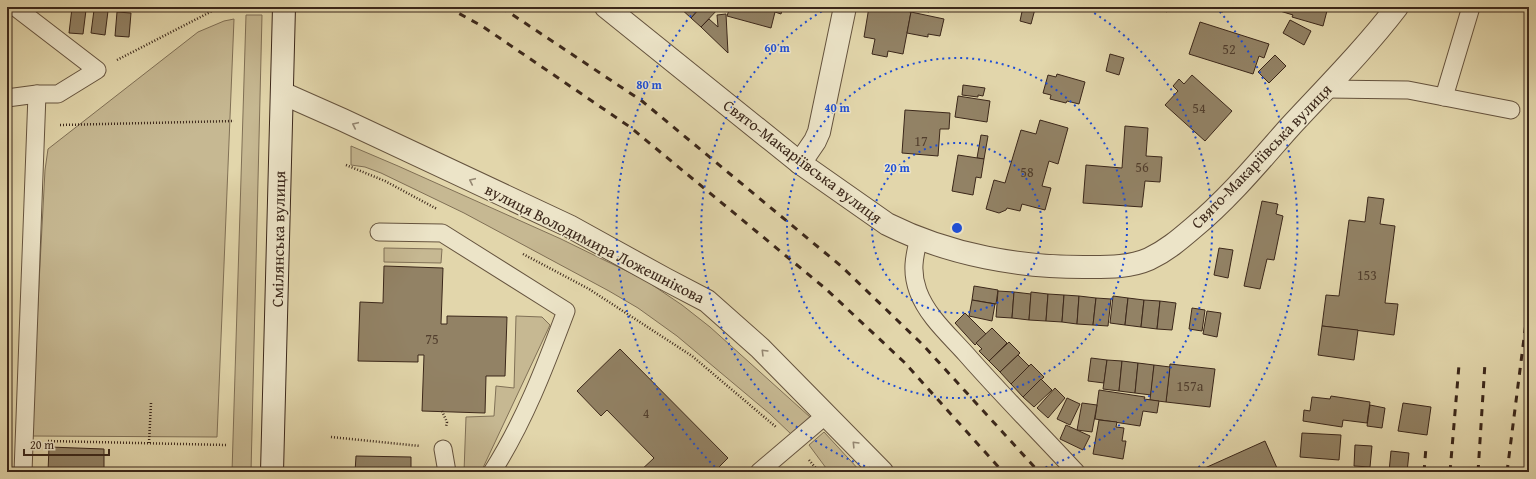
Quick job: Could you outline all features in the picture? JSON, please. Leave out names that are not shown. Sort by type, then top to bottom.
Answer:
[{"type":"street","name":"Смілянська вулиця","points":[[272,472],[284,7]]},
{"type":"street","name":"Свято-Макаріївська вулиця","points":[[606,7],[800,163],[887,224],[919,238],[978,256],[1036,266],[1075,268],[1130,265],[1148,259],[1172,246],[1205,218],[1240,183],[1326,89],[1397,7]]},
{"type":"street","points":[[800,163],[815,140],[818,132],[845,7]]},
{"type":"street","name":"вулиця Володимира Ложешнікова","points":[[282,93],[343,120],[568,226],[708,301],[760,348],[882,472]]},
{"type":"lane","points":[[7,98],[37,94],[58,94],[97,70],[15,7]]},
{"type":"lane","points":[[1444,97],[1472,7]]},
{"type":"lane","points":[[1326,89],[1408,90],[1511,110]]},
{"type":"lane","points":[[23,472],[18,448],[37,94]]},
{"type":"lane","points":[[379,232],[442,233],[566,311],[536,388],[508,446],[492,472]]},
{"type":"lane","points":[[919,238],[914,256],[914,272],[918,291],[927,308],[942,328],[978,368],[1076,472]]},
{"type":"lane","points":[[759,472],[826,415]]},
{"type":"lane","points":[[443,449],[447,472]]},
{"type":"path","points":[[97,70],[220,7]]},
{"type":"path","points":[[35,125],[234,121]]},
{"type":"path","points":[[346,165],[385,181],[442,211]]},
{"type":"path","points":[[519,252],[589,289],[692,356],[787,436],[819,472]]},
{"type":"path","points":[[149,443],[151,403]]},
{"type":"path","points":[[442,411],[447,422]]},
{"type":"path","points":[[331,437],[443,449]]},
{"type":"path","points":[[18,448],[149,443],[226,445]]},
{"type":"shaded area","points":[[246,15],[262,15],[251,472],[232,472]]},
{"type":"shaded area","points":[[234,19],[217,437],[31,436],[45,170],[48,149],[198,32],[224,21]]},
{"type":"shaded area","points":[[351,146],[561,239],[645,280],[682,305],[710,327],[810,417],[791,434],[770,414],[677,336],[638,308],[464,213],[381,173],[365,167],[351,165]]},
{"type":"shaded area","points":[[384,248],[442,249],[441,263],[384,262]]},
{"type":"shaded area","points":[[516,316],[542,317],[550,325],[481,472],[464,472],[466,417],[494,416],[496,386],[514,388]]},
{"type":"shaded area","points":[[824,432],[861,472],[829,472],[809,445]]},
{"type":"building","points":[[679,7],[701,7],[691,18]]},
{"type":"building","points":[[701,7],[719,8],[701,27],[691,18]]},
{"type":"building","points":[[730,7],[783,7],[781,14],[775,12],[771,28],[727,16]]},
{"type":"building","points":[[869,7],[885,7],[911,12],[903,54],[888,51],[887,57],[872,54],[875,39],[864,37]]},
{"type":"building","points":[[911,7],[931,7],[929,12]]},
{"type":"building","points":[[1023,7],[1035,9],[1031,24],[1020,21]]},
{"type":"building","points":[[1159,7],[1169,7],[1167,12]]},
{"type":"building","points":[[1201,7],[1224,7],[1223,12]]},
{"type":"building","points":[[1282,7],[1328,7],[1323,26],[1292,17],[1293,15],[1280,11]]},
{"type":"building","points":[[72,8],[86,10],[83,34],[69,33]]},
{"type":"building","points":[[94,10],[108,11],[105,35],[91,33]]},
{"type":"building","points":[[117,12],[131,13],[129,37],[115,36]]},
{"type":"building","points":[[911,12],[944,19],[940,36],[928,34],[928,37],[907,33]]},
{"type":"building","points":[[726,14],[728,53],[701,27],[709,19],[718,27],[717,15]]},
{"type":"building","points":[[1290,20],[1311,31],[1304,45],[1283,33]]},
{"type":"building","points":[[1200,22],[1269,44],[1264,58],[1259,56],[1253,74],[1189,54]]},
{"type":"building","points":[[1110,54],[1124,58],[1119,75],[1106,71]]},
{"type":"building","points":[[1275,55],[1286,66],[1269,83],[1258,72]]},
{"type":"building","points":[[1057,74],[1085,82],[1079,104],[1067,101],[1066,103],[1050,99],[1051,95],[1043,93],[1048,75],[1056,77]]},
{"type":"building","points":[[1192,75],[1232,111],[1205,141],[1165,105],[1178,91],[1173,86],[1179,79],[1184,84]]},
{"type":"building","points":[[963,85],[985,88],[983,96],[978,95],[978,97],[962,95]]},
{"type":"building","points":[[958,96],[990,101],[987,122],[955,117]]},
{"type":"building","points":[[905,110],[950,113],[949,129],[940,129],[938,156],[902,153]]},
{"type":"building","points":[[1040,120],[1068,128],[1058,164],[1049,161],[1042,186],[1051,188],[1045,210],[1022,204],[1020,211],[1007,208],[999,213],[986,209],[994,180],[1005,183],[1021,130],[1036,134]]},
{"type":"building","points":[[1125,126],[1148,128],[1146,156],[1162,157],[1160,182],[1145,181],[1142,207],[1083,203],[1086,165],[1122,168]]},
{"type":"building","points":[[981,135],[988,136],[984,159],[977,158]]},
{"type":"building","points":[[7,137],[11,137],[7,284]]},
{"type":"building","points":[[958,155],[984,159],[981,178],[976,177],[973,195],[952,191]]},
{"type":"building","points":[[1368,197],[1384,199],[1380,224],[1395,226],[1385,303],[1398,304],[1394,335],[1322,326],[1326,295],[1339,296],[1349,220],[1365,222]]},
{"type":"building","points":[[1262,201],[1278,204],[1276,214],[1283,216],[1274,260],[1267,259],[1260,289],[1244,286]]},
{"type":"building","points":[[1219,248],[1233,250],[1228,278],[1214,275]]},
{"type":"building","points":[[384,266],[443,268],[441,324],[447,324],[447,316],[507,317],[505,376],[486,376],[485,413],[422,411],[424,355],[418,355],[418,362],[358,361],[360,302],[383,303]]},
{"type":"building","points":[[974,286],[998,290],[996,304],[972,300]]},
{"type":"building","points":[[998,291],[1014,292],[1012,318],[996,317]]},
{"type":"building","points":[[1014,292],[1031,294],[1029,320],[1012,318]]},
{"type":"building","points":[[1031,292],[1048,294],[1046,321],[1029,320]]},
{"type":"building","points":[[1048,294],[1064,295],[1062,322],[1046,321]]},
{"type":"building","points":[[1064,295],[1079,296],[1077,324],[1062,322]]},
{"type":"building","points":[[1079,296],[1096,298],[1093,325],[1077,324]]},
{"type":"building","points":[[1113,296],[1128,298],[1125,325],[1110,323]]},
{"type":"building","points":[[1096,298],[1111,299],[1108,326],[1093,325]]},
{"type":"building","points":[[1128,298],[1144,300],[1141,327],[1125,325]]},
{"type":"building","points":[[972,300],[995,304],[992,321],[969,316]]},
{"type":"building","points":[[1144,300],[1160,301],[1157,329],[1141,327]]},
{"type":"building","points":[[1160,301],[1176,303],[1172,330],[1157,329]]},
{"type":"building","points":[[1192,308],[1205,310],[1202,331],[1189,329]]},
{"type":"building","points":[[1207,311],[1221,313],[1217,337],[1203,334]]},
{"type":"building","points":[[965,313],[986,334],[975,345],[955,323]]},
{"type":"building","points":[[1322,326],[1358,330],[1354,360],[1318,355]]},
{"type":"building","points":[[992,328],[1007,343],[989,361],[979,351],[982,349],[976,343]]},
{"type":"building","points":[[1009,342],[1020,353],[1000,372],[989,361]]},
{"type":"building","points":[[620,349],[728,458],[714,472],[639,472],[654,458],[607,410],[601,416],[577,391]]},
{"type":"building","points":[[1018,355],[1029,366],[1011,384],[1000,372]]},
{"type":"building","points":[[1091,358],[1107,360],[1104,383],[1088,381]]},
{"type":"building","points":[[1107,360],[1122,361],[1119,391],[1103,389]]},
{"type":"building","points":[[1122,361],[1138,363],[1135,393],[1119,391]]},
{"type":"building","points":[[1138,363],[1154,365],[1151,395],[1135,393]]},
{"type":"building","points":[[1031,364],[1044,377],[1023,397],[1011,384]]},
{"type":"building","points":[[1170,364],[1215,369],[1210,407],[1166,402]]},
{"type":"building","points":[[1154,365],[1170,367],[1166,402],[1150,400]]},
{"type":"building","points":[[1041,379],[1052,390],[1034,407],[1023,397]]},
{"type":"building","points":[[1055,388],[1065,398],[1048,418],[1037,408]]},
{"type":"building","points":[[1099,390],[1145,397],[1144,399],[1159,401],[1157,413],[1143,411],[1140,426],[1095,419]]},
{"type":"building","points":[[1331,396],[1370,402],[1367,423],[1343,420],[1342,427],[1303,421],[1304,410],[1310,411],[1312,397],[1330,399]]},
{"type":"building","points":[[1067,398],[1080,404],[1070,425],[1057,419]]},
{"type":"building","points":[[1082,403],[1097,405],[1092,432],[1077,430]]},
{"type":"building","points":[[1403,403],[1431,407],[1427,435],[1398,431]]},
{"type":"building","points":[[1370,405],[1385,408],[1382,428],[1367,426]]},
{"type":"building","points":[[1099,420],[1117,422],[1116,427],[1124,428],[1122,441],[1126,441],[1123,459],[1093,454]]},
{"type":"building","points":[[1066,425],[1090,436],[1083,450],[1060,439]]},
{"type":"building","points":[[1302,433],[1341,435],[1339,460],[1300,457]]},
{"type":"building","points":[[1265,441],[1277,468],[1269,472],[1196,472]]},
{"type":"building","points":[[1355,445],[1372,446],[1370,467],[1354,466]]},
{"type":"building","points":[[49,447],[104,449],[104,472],[48,472]]},
{"type":"building","points":[[1391,451],[1409,453],[1407,472],[1389,472]]},
{"type":"building","points":[[356,456],[411,457],[411,472],[355,472]]},
{"type":"building","points":[[567,467],[571,472],[562,472]]},
{"type":"railway","points":[[447,7],[482,26],[630,127],[826,289],[904,362],[1003,472]]},
{"type":"railway","points":[[501,7],[642,101],[841,266],[923,345],[1039,472]]},
{"type":"railway","points":[[1507,472],[1529,299]]},
{"type":"railway","points":[[1478,472],[1485,363]]},
{"type":"railway","points":[[1450,472],[1459,365]]},
{"type":"railway","points":[[1424,472],[1426,447]]}]
